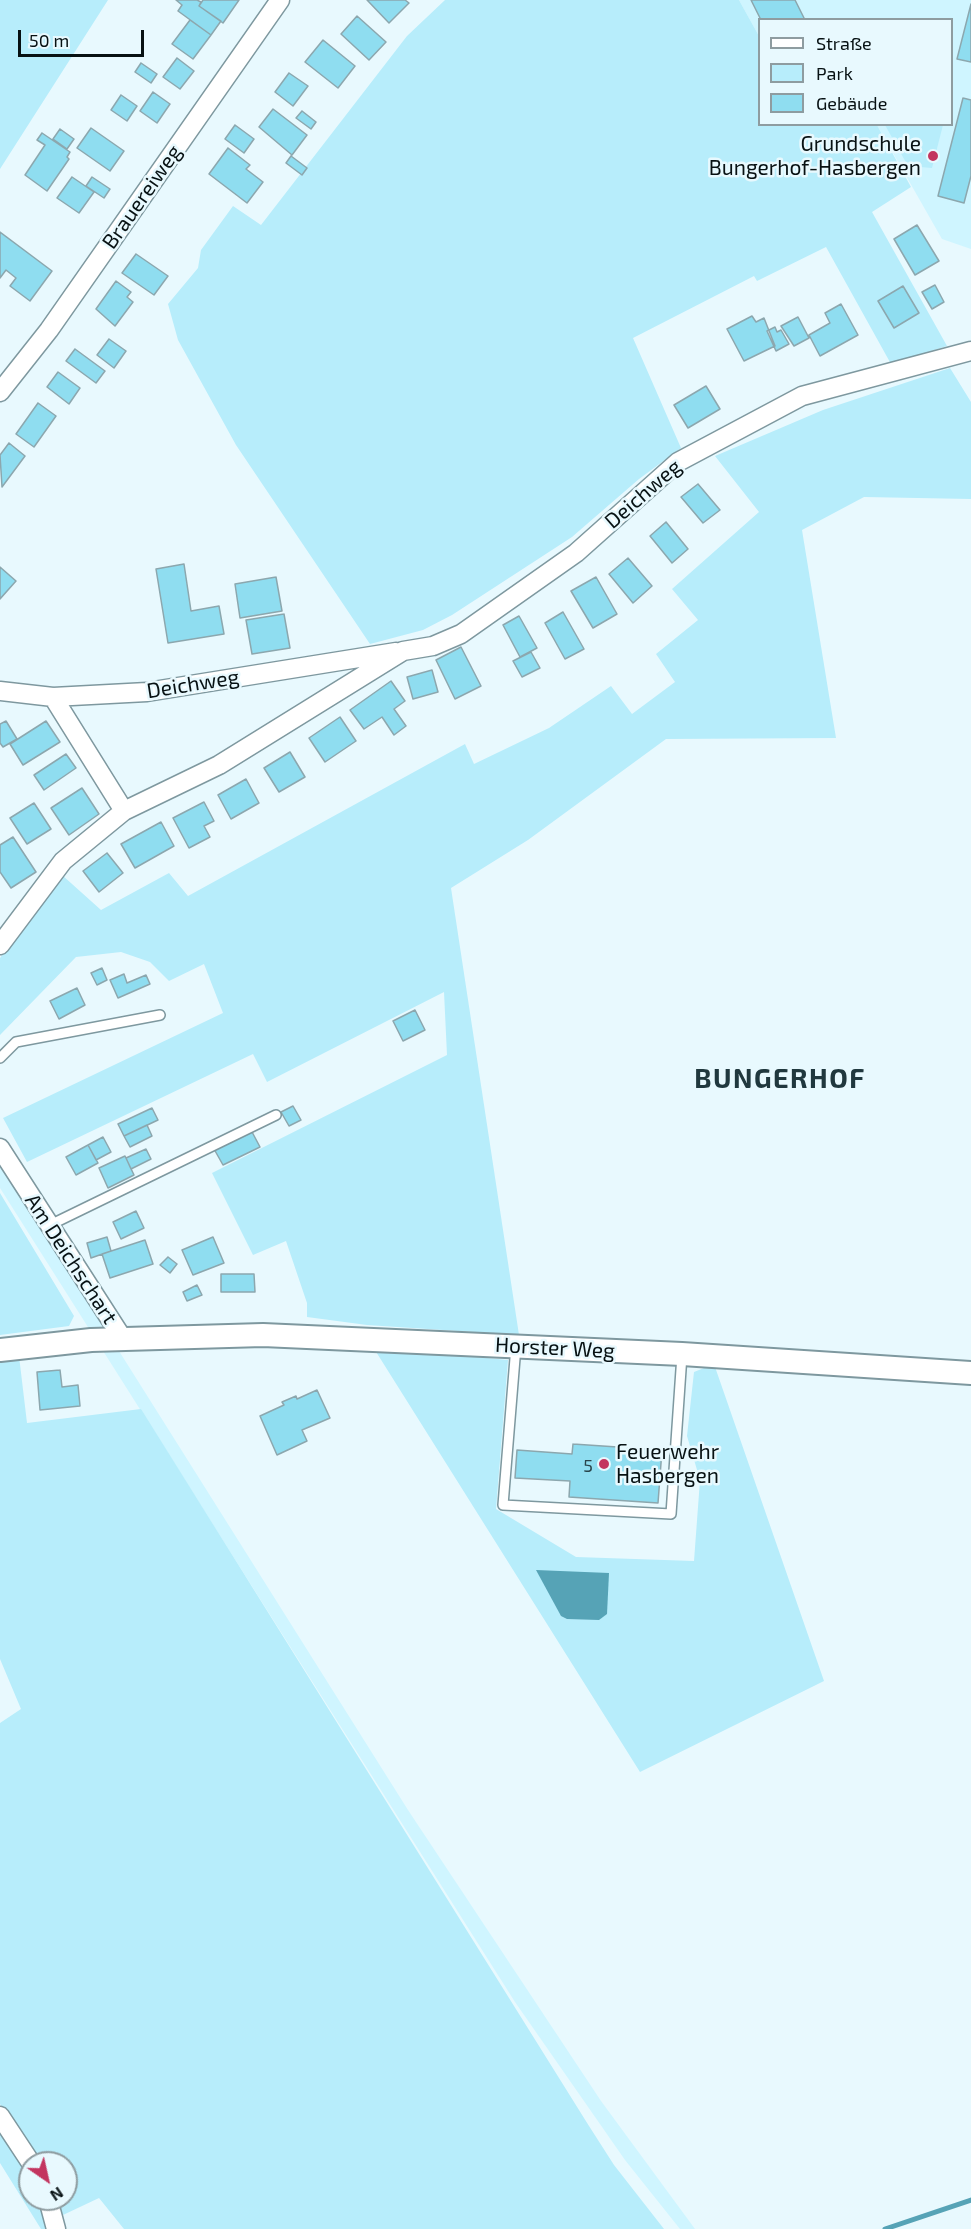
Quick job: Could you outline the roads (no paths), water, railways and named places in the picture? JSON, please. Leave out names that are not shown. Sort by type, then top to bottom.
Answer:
[{"type":"street","name":"Brauereiweg","points":[[0,392],[50,330],[280,0]]},
{"type":"street","name":"Deichweg","points":[[0,691],[53,697],[147,692],[433,646],[461,634],[576,553],[678,462],[802,396],[971,351]]},
{"type":"street","name":"Deichweg","points":[[0,945],[63,861],[124,811],[219,765],[403,651]]},
{"type":"street","points":[[53,697],[124,811]]},
{"type":"street","name":"Am Deichschart","points":[[0,1148],[50,1225],[131,1339]]},
{"type":"street","name":"Horster Weg","points":[[0,1350],[131,1339],[263,1335],[682,1354],[971,1373]]},
{"type":"street","points":[[0,2116],[23,2151]]},
{"type":"street","points":[[51,2211],[56,2229]]},
{"type":"lane","points":[[0,1058],[16,1042],[160,1015]]},
{"type":"lane","points":[[50,1225],[276,1115]]},
{"type":"lane","points":[[516,1346],[503,1505],[671,1514],[682,1354]]},
{"type":"waterway","points":[[885,2229],[971,2200]]},
{"type":"place","name":"Grundschule Bungerhof-Hasbergen","points":[[933,156]]},
{"type":"place","name":"Feuerwehr Hasbergen","points":[[604,1464]]},
{"type":"district","name":"BUNGERHOF","points":[[780,1079]]}]
